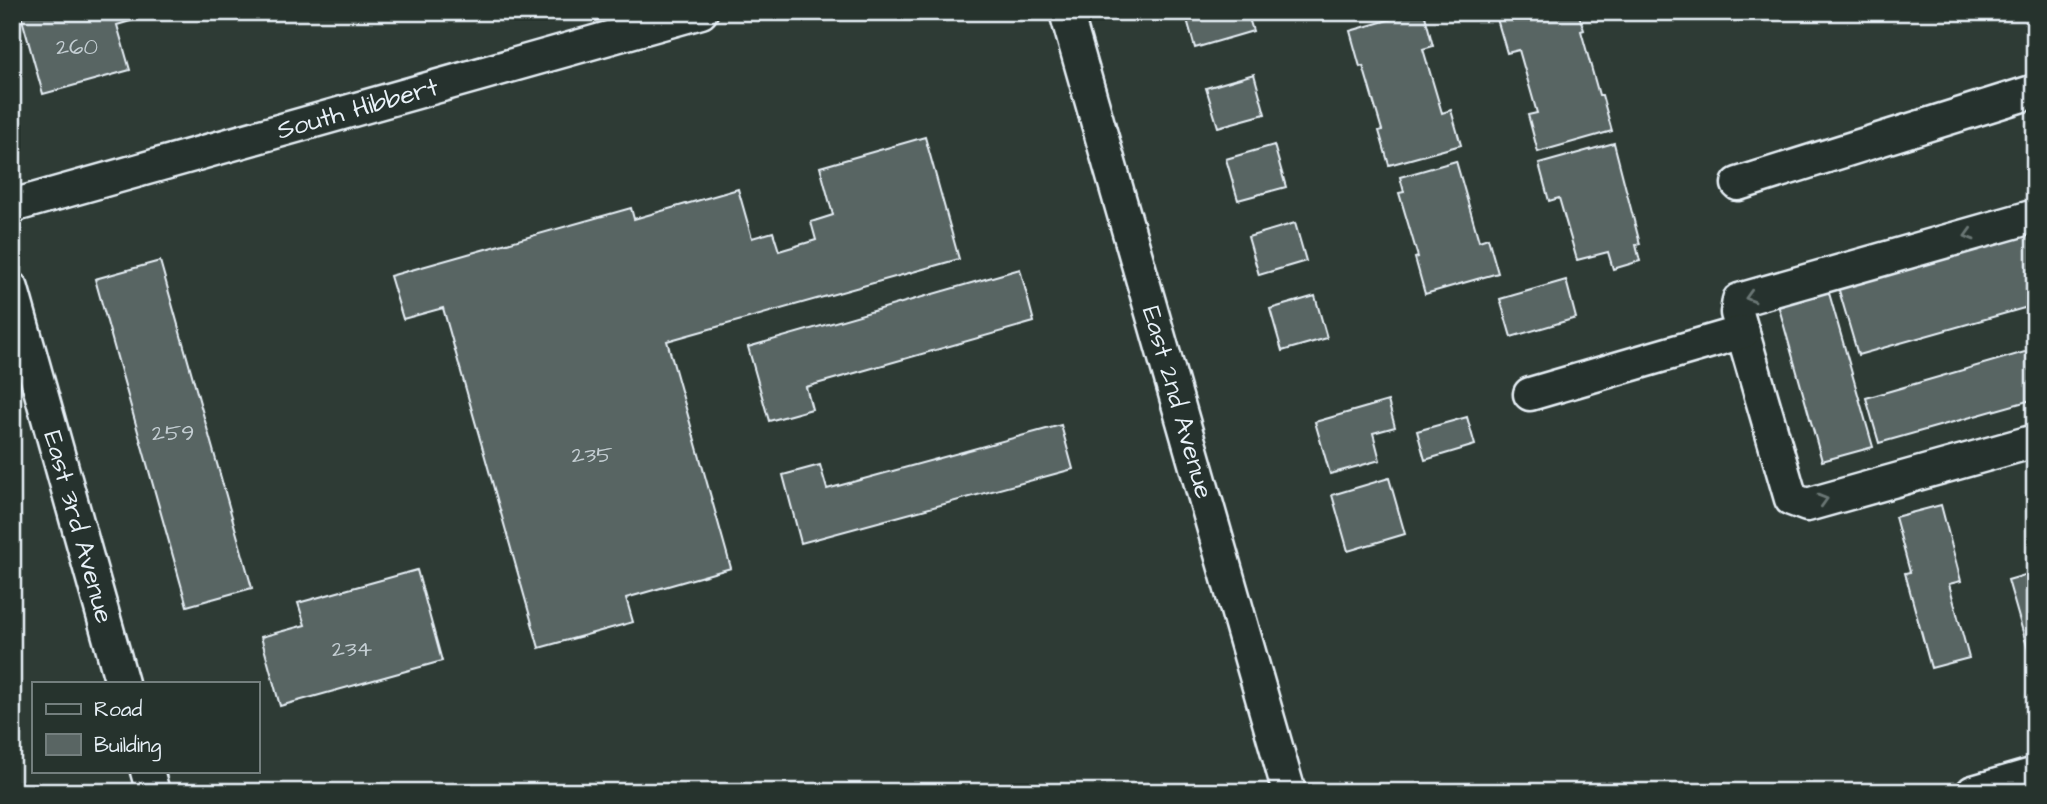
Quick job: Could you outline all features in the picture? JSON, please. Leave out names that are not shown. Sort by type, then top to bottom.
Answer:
[{"type":"street","name":"South Hibbert","points":[[12,206],[701,12]]},
{"type":"street","name":"East 2nd Avenue","points":[[1066,12],[1289,792]]},
{"type":"street","points":[[1738,184],[2035,91]]},
{"type":"street","points":[[2035,216],[1739,300],[1737,313],[1791,499],[1807,505],[2035,441]]},
{"type":"street","name":"East 3rd Avenue","points":[[12,289],[122,682]]},
{"type":"street","points":[[1530,394],[1743,332]]},
{"type":"street","points":[[147,772],[153,792]]},
{"type":"street","points":[[1973,792],[2035,774]]},
{"type":"building","points":[[20,12],[161,12],[117,25],[130,70],[43,94]]},
{"type":"building","points":[[1185,12],[1247,12],[1253,31],[1195,48]]},
{"type":"building","points":[[1424,12],[1433,46],[1423,49],[1442,113],[1451,110],[1461,145],[1389,165],[1379,131],[1382,130],[1350,31]]},
{"type":"building","points":[[1495,12],[1578,12],[1599,95],[1602,95],[1612,131],[1538,152],[1528,115],[1537,113],[1519,50],[1507,53]]},
{"type":"building","points":[[1254,74],[1265,114],[1218,127],[1206,88]]},
{"type":"building","points":[[925,137],[959,259],[667,341],[731,568],[626,598],[633,622],[539,648],[443,308],[403,319],[390,276],[631,208],[634,219],[738,189],[752,238],[773,232],[779,251],[816,240],[811,222],[833,215],[820,167]]},
{"type":"building","points":[[1614,143],[1640,244],[1636,245],[1640,261],[1613,269],[1608,252],[1577,260],[1559,198],[1549,201],[1539,164]]},
{"type":"building","points":[[1274,145],[1286,187],[1238,200],[1226,159]]},
{"type":"building","points":[[1456,161],[1479,241],[1488,238],[1498,273],[1425,294],[1415,258],[1418,257],[1399,193],[1404,192],[1400,177]]},
{"type":"building","points":[[1295,223],[1306,261],[1259,275],[1248,237]]},
{"type":"building","points":[[2035,232],[2035,305],[1858,355],[1838,287]]},
{"type":"building","points":[[160,261],[252,588],[187,606],[95,279]]},
{"type":"building","points":[[1020,269],[1034,322],[806,387],[812,409],[769,421],[748,347]]},
{"type":"building","points":[[1566,280],[1576,318],[1511,337],[1500,299]]},
{"type":"building","points":[[1827,286],[1873,447],[1822,461],[1777,301]]},
{"type":"building","points":[[1315,296],[1327,338],[1282,351],[1270,309]]},
{"type":"building","points":[[2035,349],[2035,399],[1879,443],[1866,398]]},
{"type":"building","points":[[1388,401],[1395,427],[1373,433],[1380,460],[1330,474],[1315,422]]},
{"type":"building","points":[[1467,417],[1475,445],[1425,460],[1417,431]]},
{"type":"building","points":[[1061,425],[1073,469],[801,543],[783,475],[820,465],[827,489]]},
{"type":"building","points":[[1389,478],[1405,534],[1348,551],[1332,495]]},
{"type":"building","points":[[1941,505],[1961,581],[1949,584],[1969,658],[1931,668],[1905,573],[1910,572],[1895,517]]},
{"type":"building","points":[[417,570],[442,661],[280,706],[261,637],[305,625],[298,603]]},
{"type":"building","points":[[2035,572],[2035,651],[2029,653],[2008,580]]}]
